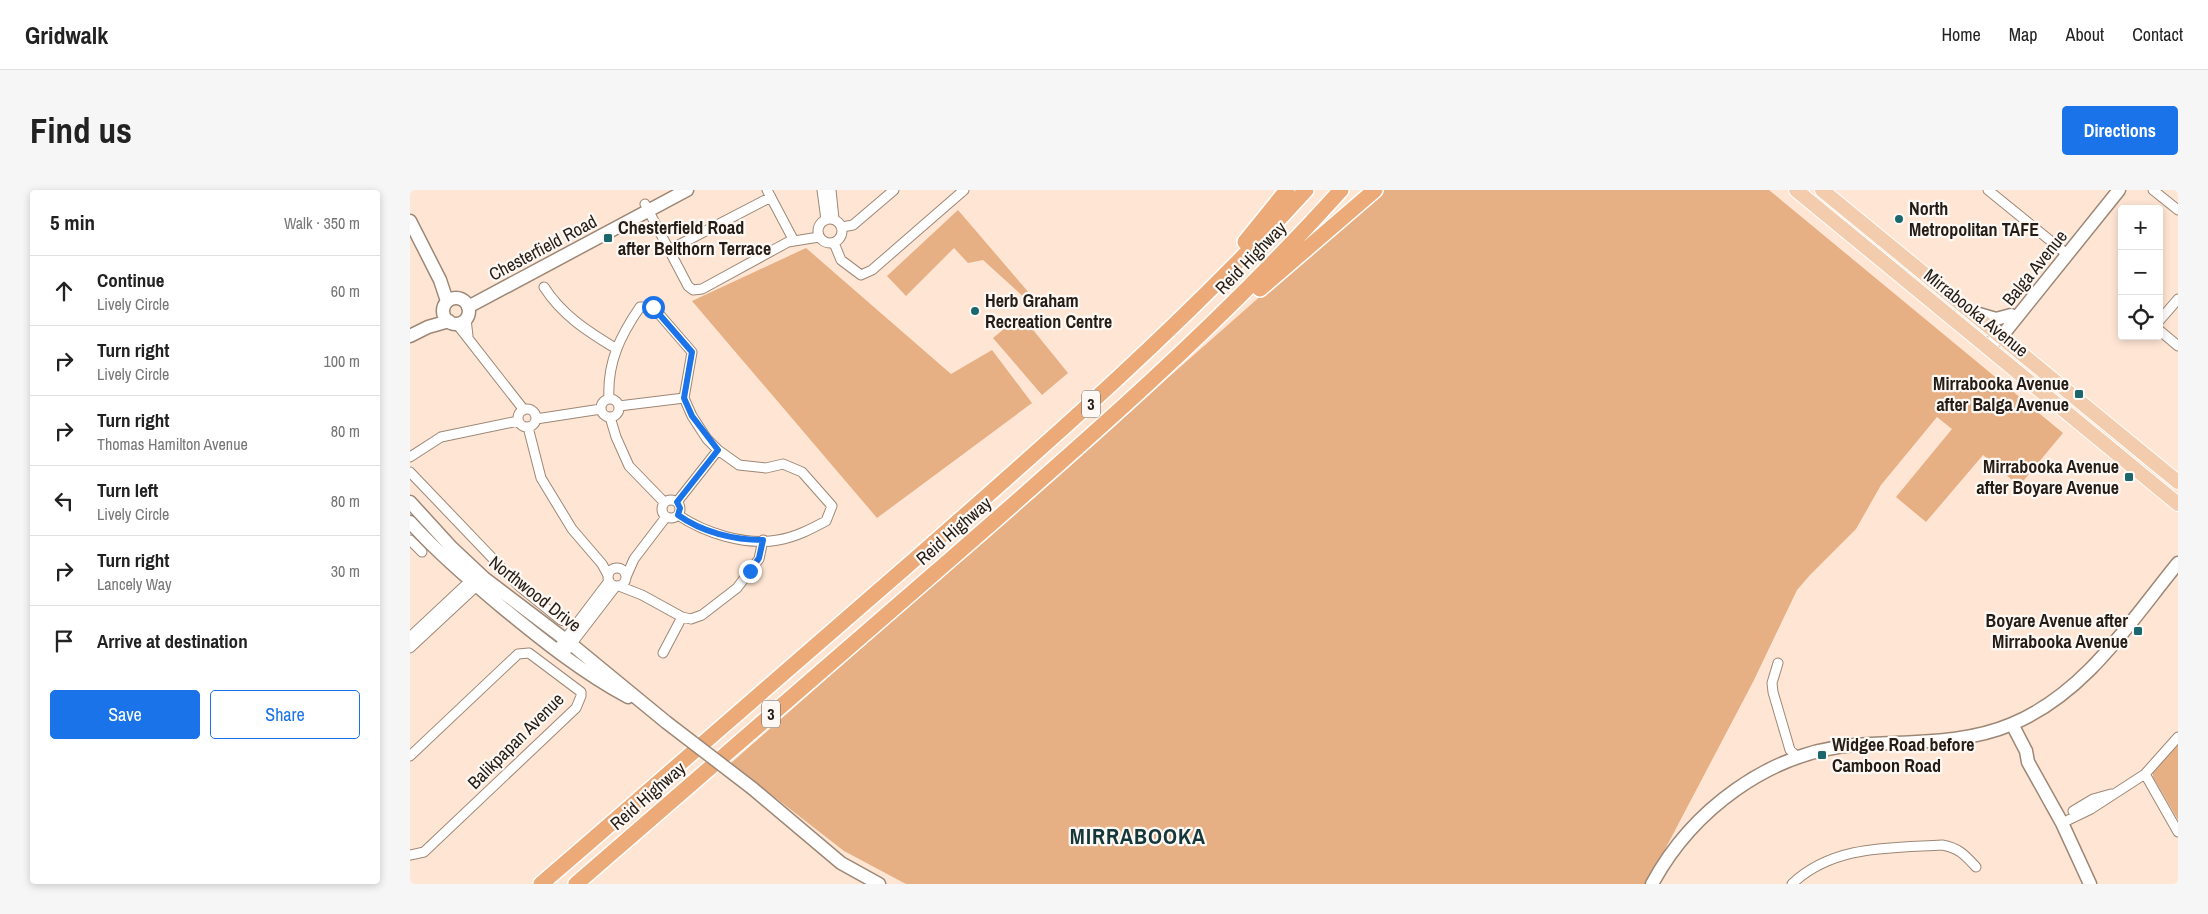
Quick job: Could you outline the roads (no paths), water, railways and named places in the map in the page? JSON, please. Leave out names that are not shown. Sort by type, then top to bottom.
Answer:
[{"type":"highway","points":[[1188,314],[1287,190]]},
{"type":"highway","name":"Reid Highway","points":[[541,884],[1044,447],[1188,314],[1306,190]]},
{"type":"highway","name":"Reid Highway","points":[[576,884],[1047,475],[1168,367],[1239,298],[1341,190]]},
{"type":"highway","points":[[1168,367],[1375,190]]},
{"type":"main road","name":"Mirrabooka Avenue","points":[[1796,190],[2178,504]]},
{"type":"main road","name":"Mirrabooka Avenue","points":[[1822,190],[2178,482]]},
{"type":"main road","points":[[1877,256],[1887,244]]},
{"type":"main road","points":[[2057,384],[2084,413],[2085,419],[2082,424]]},
{"type":"street","name":"Chesterfield Road","points":[[646,207],[671,190]]},
{"type":"street","name":"Chesterfield Road","points":[[410,336],[646,207],[687,190]]},
{"type":"street","points":[[822,190],[830,219],[842,227],[853,225],[894,190]]},
{"type":"street","points":[[830,219],[831,190]]},
{"type":"street","points":[[834,243],[841,260],[861,275],[872,270],[964,190]]},
{"type":"street","points":[[1988,190],[2066,253]]},
{"type":"street","name":"Balga Avenue","points":[[1986,346],[2025,307],[2113,190]]},
{"type":"street","name":"Balga Avenue","points":[[1998,335],[2011,315],[2119,190]]},
{"type":"street","points":[[2153,190],[2178,210]]},
{"type":"street","points":[[669,250],[769,194],[794,241]]},
{"type":"street","points":[[646,207],[688,286],[693,290],[702,289],[794,241],[819,237]]},
{"type":"street","points":[[830,219],[819,227],[819,237],[826,243],[834,243],[842,236],[842,227]]},
{"type":"street","points":[[410,221],[468,336],[485,362],[524,410],[533,412],[536,419],[533,425],[528,427],[522,426],[518,421],[518,415],[524,410]]},
{"type":"street","points":[[544,287],[554,303],[580,327],[616,348]]},
{"type":"street","points":[[2163,316],[2178,299]]},
{"type":"street","points":[[609,398],[608,381],[616,348],[625,329],[640,307],[653,307],[692,352],[684,398],[692,416],[718,450],[739,465],[766,468],[783,464],[802,472],[832,506],[826,521],[803,533],[777,540],[747,540],[710,532],[691,524],[678,515]]},
{"type":"street","points":[[2014,348],[2014,337],[2025,307]]},
{"type":"street","points":[[1968,310],[1995,318],[2011,315]]},
{"type":"street","points":[[2163,333],[2178,346]]},
{"type":"street","points":[[601,409],[604,401],[609,398],[616,400],[619,406],[618,413],[610,417]]},
{"type":"street","points":[[619,406],[684,398]]},
{"type":"street","points":[[536,419],[601,409]]},
{"type":"street","points":[[601,409],[604,414],[610,417],[616,438],[629,466],[664,502]]},
{"type":"street","points":[[410,457],[441,437],[518,421]]},
{"type":"street","points":[[528,427],[541,478],[572,529],[602,564],[617,578],[642,595],[682,617],[691,619],[702,616],[737,588],[759,558],[763,540]]},
{"type":"street","points":[[677,502],[718,450]]},
{"type":"street","points":[[410,472],[519,586],[562,620],[577,624]]},
{"type":"street","points":[[664,502],[671,499],[677,502],[680,508],[678,515],[672,518],[666,517]]},
{"type":"street","name":"Northwood Drive","points":[[410,502],[477,579],[568,642],[666,722],[752,788],[841,863],[879,884]]},
{"type":"street","points":[[664,502],[662,510],[666,517]]},
{"type":"street","points":[[568,642],[577,624],[634,559],[666,517]]},
{"type":"street","name":"Northwood Drive","points":[[410,522],[560,653],[614,690],[646,706]]},
{"type":"street","points":[[410,540],[422,552]]},
{"type":"street","points":[[1652,884],[1673,849],[1698,820],[1741,786],[1786,763],[1794,754],[1853,745],[1947,740],[2010,729],[2052,703],[2088,673],[2178,564]]},
{"type":"street","points":[[1659,884],[1684,847],[1705,824],[1750,789],[1785,771],[1809,762],[1852,753],[1954,746],[2010,729],[2056,708],[2089,683],[2178,576]]},
{"type":"street","points":[[560,653],[617,578]]},
{"type":"street","points":[[410,637],[477,579]]},
{"type":"street","points":[[410,648],[477,579]]},
{"type":"street","points":[[663,654],[682,617]]},
{"type":"street","name":"Balikpapan Avenue","points":[[410,756],[518,654],[529,653],[581,692],[576,708],[424,852],[410,855]]},
{"type":"street","points":[[1778,663],[1772,683],[1772,692],[1794,754]]},
{"type":"street","points":[[2010,729],[2026,751],[2028,762],[2061,820],[2090,884]]},
{"type":"street","points":[[2061,820],[2093,799],[2116,793],[2145,774],[2178,737]]},
{"type":"street","points":[[2145,774],[2178,832]]},
{"type":"street","points":[[1792,884],[1801,875],[1830,861],[1860,850],[1942,845],[1954,847],[1963,852],[1976,867]]},
{"type":"street","points":[[2078,855],[2099,884]]},
{"type":"place","name":"North Metropolitan TAFE","points":[[1899,219]]},
{"type":"place","name":"Chesterfield Road after Belthorn Terrace","points":[[608,238]]},
{"type":"place","name":"Herb Graham Recreation Centre","points":[[975,311]]},
{"type":"place","name":"Mirrabooka Avenue after Balga Avenue","points":[[2079,394]]},
{"type":"place","name":"Mirrabooka Avenue after Boyare Avenue","points":[[2129,477]]},
{"type":"place","name":"Boyare Avenue after Mirrabooka Avenue","points":[[2138,631]]},
{"type":"place","name":"Widgee Road before Camboon Road","points":[[1822,755]]},
{"type":"district","name":"MIRRABOOKA","points":[[1138,836]]}]
